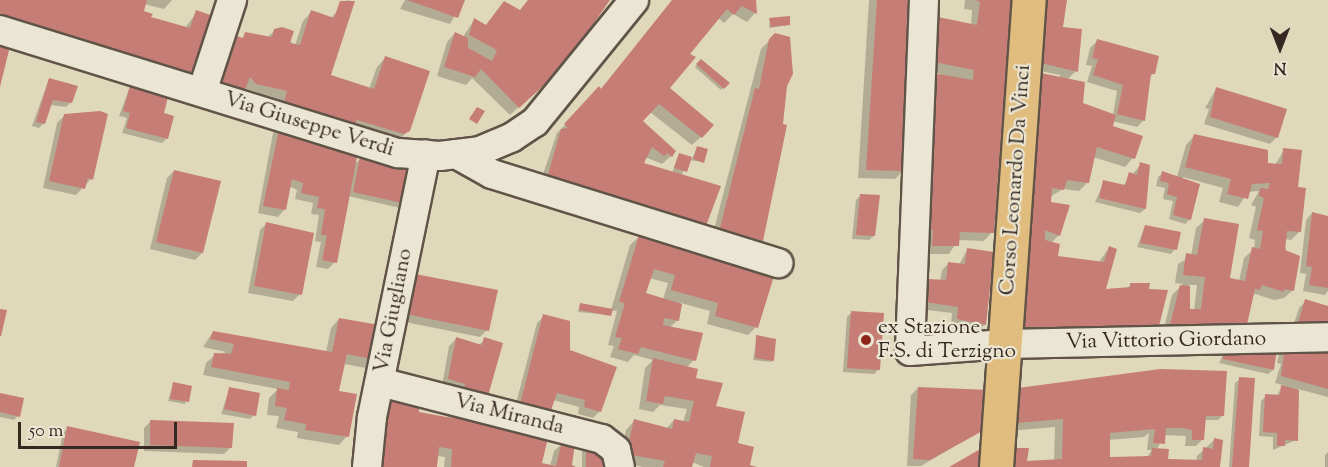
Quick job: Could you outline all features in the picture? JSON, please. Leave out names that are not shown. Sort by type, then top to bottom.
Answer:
[{"type":"main road","name":"Corso Leonardo Da Vinci","points":[[996,467],[1029,0]]},
{"type":"street","points":[[201,92],[232,0]]},
{"type":"street","name":"Via Giuseppe Verdi","points":[[0,30],[398,153],[456,154],[480,151],[512,138],[535,122],[634,0]]},
{"type":"street","name":"Via Vittorio Giordano","points":[[924,0],[910,351],[1005,344],[1328,337]]},
{"type":"street","points":[[456,154],[492,174],[778,263]]},
{"type":"street","name":"Via Giugliano","points":[[367,467],[381,382],[426,155]]},
{"type":"street","name":"Via Miranda","points":[[381,382],[602,439],[616,450],[620,467]]},
{"type":"building","points":[[0,0],[147,0],[144,11],[153,14],[151,17],[190,28],[196,10],[219,18],[197,78],[0,19]]},
{"type":"building","points":[[407,0],[465,0],[458,18]]},
{"type":"building","points":[[528,0],[610,0],[563,68],[519,108],[481,69],[475,77],[444,67],[455,32],[468,38],[468,48],[492,61],[497,50],[469,35],[474,18],[486,25],[504,1],[520,10]]},
{"type":"building","points":[[672,0],[756,0],[757,14],[742,6],[734,15],[727,9],[690,54],[696,57],[670,88],[714,125],[702,138],[659,104],[643,121],[676,151],[672,157],[667,153],[664,156],[652,147],[644,163],[721,186],[706,226],[547,178],[561,129],[568,128],[564,124],[599,86],[601,89]]},
{"type":"building","points":[[877,0],[915,0],[905,171],[866,170]]},
{"type":"building","points":[[976,0],[1011,0],[994,233],[960,232],[959,246],[932,246],[933,230],[929,229],[934,78],[938,74],[973,80],[974,70],[934,62],[938,17],[977,25],[980,2]]},
{"type":"building","points":[[1043,0],[1067,0],[1063,27],[1082,29],[1078,72],[1037,62]]},
{"type":"building","points":[[340,1],[355,1],[331,75],[374,89],[385,56],[430,71],[410,131],[404,134],[357,120],[354,126],[299,106],[298,110],[283,107],[287,91],[256,84],[250,77],[244,92],[208,82],[226,33],[243,38],[245,32],[272,37],[274,29],[282,27],[294,31],[290,43],[300,45],[311,10],[334,18]]},
{"type":"building","points":[[790,16],[790,25],[771,27],[769,18]]},
{"type":"building","points":[[775,33],[790,37],[793,74],[787,86],[783,124],[787,125],[763,241],[720,228],[755,88],[759,89],[769,39]]},
{"type":"building","points":[[1097,39],[1159,56],[1155,74],[1151,74],[1145,121],[1117,114],[1123,85],[1093,75],[1098,59],[1092,58]]},
{"type":"building","points":[[0,43],[10,46],[0,87]]},
{"type":"building","points":[[701,59],[730,83],[724,89],[696,64]]},
{"type":"building","points":[[1036,72],[1085,82],[1083,103],[1116,115],[1113,126],[1143,136],[1135,159],[1097,147],[1089,183],[1067,180],[1064,190],[1052,188],[1051,202],[1070,205],[1060,236],[1045,230],[1045,240],[1060,244],[1058,256],[1104,262],[1109,246],[1117,249],[1106,289],[1130,287],[1130,283],[1150,283],[1149,289],[1168,290],[1158,330],[1022,328]]},
{"type":"building","points":[[49,78],[78,86],[72,103],[53,100],[45,124],[36,122]]},
{"type":"building","points":[[131,82],[169,93],[164,113],[174,116],[168,139],[126,128],[130,113],[123,111]]},
{"type":"building","points":[[1216,87],[1287,109],[1278,138],[1210,117]]},
{"type":"building","points":[[477,107],[485,111],[477,124],[469,119]]},
{"type":"building","points":[[100,111],[108,114],[93,180],[88,178],[85,189],[49,181],[64,114]]},
{"type":"building","points":[[280,125],[358,152],[337,263],[322,260],[327,235],[321,235],[325,209],[317,208],[319,197],[301,193],[303,183],[292,179],[286,210],[263,206]]},
{"type":"building","points":[[1194,134],[1268,150],[1268,163],[1282,164],[1283,148],[1302,150],[1298,187],[1306,188],[1301,232],[1287,231],[1285,250],[1300,256],[1294,291],[1284,289],[1284,292],[1262,285],[1260,290],[1255,289],[1246,329],[1169,329],[1180,285],[1190,286],[1190,309],[1201,309],[1205,277],[1183,275],[1186,253],[1197,255],[1204,218],[1239,224],[1230,278],[1245,281],[1252,247],[1260,249],[1263,231],[1257,230],[1264,198],[1259,196],[1260,188],[1268,189],[1270,183],[1252,184],[1248,199],[1227,194],[1231,179],[1185,167]]},
{"type":"building","points":[[697,146],[708,149],[704,163],[693,159]]},
{"type":"building","points":[[679,153],[692,157],[687,172],[674,168]]},
{"type":"building","points":[[360,157],[413,170],[406,204],[353,192]]},
{"type":"building","points":[[1140,162],[1150,165],[1146,209],[1099,198],[1103,180],[1125,185],[1129,172],[1137,175]]},
{"type":"building","points":[[174,170],[221,181],[203,253],[156,242]]},
{"type":"building","points":[[1162,171],[1200,184],[1191,220],[1173,215],[1177,197],[1167,194],[1169,183],[1160,181]]},
{"type":"building","points":[[860,194],[880,195],[875,236],[856,235]]},
{"type":"building","points":[[1312,212],[1328,216],[1328,288],[1309,285],[1312,267],[1306,266]]},
{"type":"building","points":[[266,222],[314,233],[302,295],[254,286]]},
{"type":"building","points":[[1145,225],[1181,232],[1177,250],[1140,243]]},
{"type":"building","points":[[639,235],[774,276],[758,328],[715,316],[718,303],[671,290],[675,275],[654,269],[646,293],[682,304],[679,321],[664,318],[663,325],[703,333],[696,361],[641,347],[638,354],[618,349],[622,338],[615,337],[625,303],[619,302]]},
{"type":"building","points":[[967,248],[994,252],[986,325],[957,319],[958,307],[925,302],[928,279],[946,280],[948,262],[965,264]]},
{"type":"building","points":[[410,273],[498,290],[489,331],[401,313]]},
{"type":"building","points":[[1305,299],[1328,306],[1328,325],[1296,330]]},
{"type":"building","points":[[580,303],[613,309],[611,316],[579,310]]},
{"type":"building","points":[[0,309],[7,310],[1,336],[0,336]]},
{"type":"building","name":"ex Stazione F.S. di Terzigno","points":[[851,311],[884,313],[880,370],[847,368]]},
{"type":"building","points":[[543,314],[570,321],[570,350],[617,367],[601,412],[584,407],[585,400],[557,393],[549,416],[519,408]]},
{"type":"building","points":[[339,318],[385,326],[376,360],[347,354],[339,391],[357,394],[349,437],[305,430],[306,424],[284,420],[287,408],[275,406],[277,388],[289,390],[290,382],[211,367],[214,353],[231,354],[234,344],[210,339],[213,331],[332,352]]},
{"type":"building","points":[[756,335],[776,339],[774,361],[755,358]]},
{"type":"building","points":[[456,337],[482,345],[484,337],[503,343],[488,396],[464,389],[465,384],[448,379]]},
{"type":"building","points":[[1285,347],[1328,348],[1328,389],[1281,376]]},
{"type":"building","points":[[1224,349],[1277,349],[1274,370],[1223,359]]},
{"type":"building","points":[[653,358],[698,369],[696,378],[723,383],[716,406],[745,412],[738,443],[754,447],[750,465],[757,467],[710,467],[712,456],[696,453],[692,467],[663,467],[665,461],[626,454],[634,419],[672,429],[674,419],[689,422],[694,401],[665,396],[663,404],[646,401]]},
{"type":"building","points":[[1160,369],[1227,371],[1224,416],[1206,416],[1204,440],[1192,440],[1192,430],[1183,428],[1166,428],[1165,444],[1153,443],[1155,429],[1110,433],[1110,457],[1151,456],[1152,448],[1169,449],[1168,459],[1202,460],[1203,447],[1213,449],[1214,438],[1223,440],[1220,467],[1012,467],[1013,448],[1029,448],[1027,461],[1062,459],[1063,419],[1015,423],[1018,388]]},
{"type":"building","points":[[1239,377],[1255,378],[1249,467],[1232,467]]},
{"type":"building","points":[[173,382],[192,386],[189,402],[170,399]]},
{"type":"building","points":[[1281,385],[1299,390],[1298,441],[1285,440],[1285,446],[1277,446],[1277,433],[1263,432],[1265,394],[1280,395]]},
{"type":"building","points":[[229,387],[260,393],[256,416],[224,409]]},
{"type":"building","points":[[918,387],[990,390],[986,429],[930,460],[913,459]]},
{"type":"building","points":[[0,393],[24,398],[20,417],[0,412]]},
{"type":"building","points":[[387,396],[419,405],[419,412],[452,418],[454,408],[549,434],[542,463],[556,466],[562,441],[575,444],[572,465],[576,467],[451,467],[452,449],[439,447],[437,467],[375,467]]},
{"type":"building","points":[[150,420],[234,423],[232,448],[150,445]]},
{"type":"building","points":[[67,426],[140,442],[134,467],[59,467]]},
{"type":"building","points":[[586,444],[607,448],[612,467],[586,467]]},
{"type":"building","points":[[982,448],[981,467],[949,467]]},
{"type":"building","points":[[193,460],[247,461],[247,467],[192,467]]},
{"type":"place","name":"ex Stazione F.S. di Terzigno","points":[[866,340]]}]
